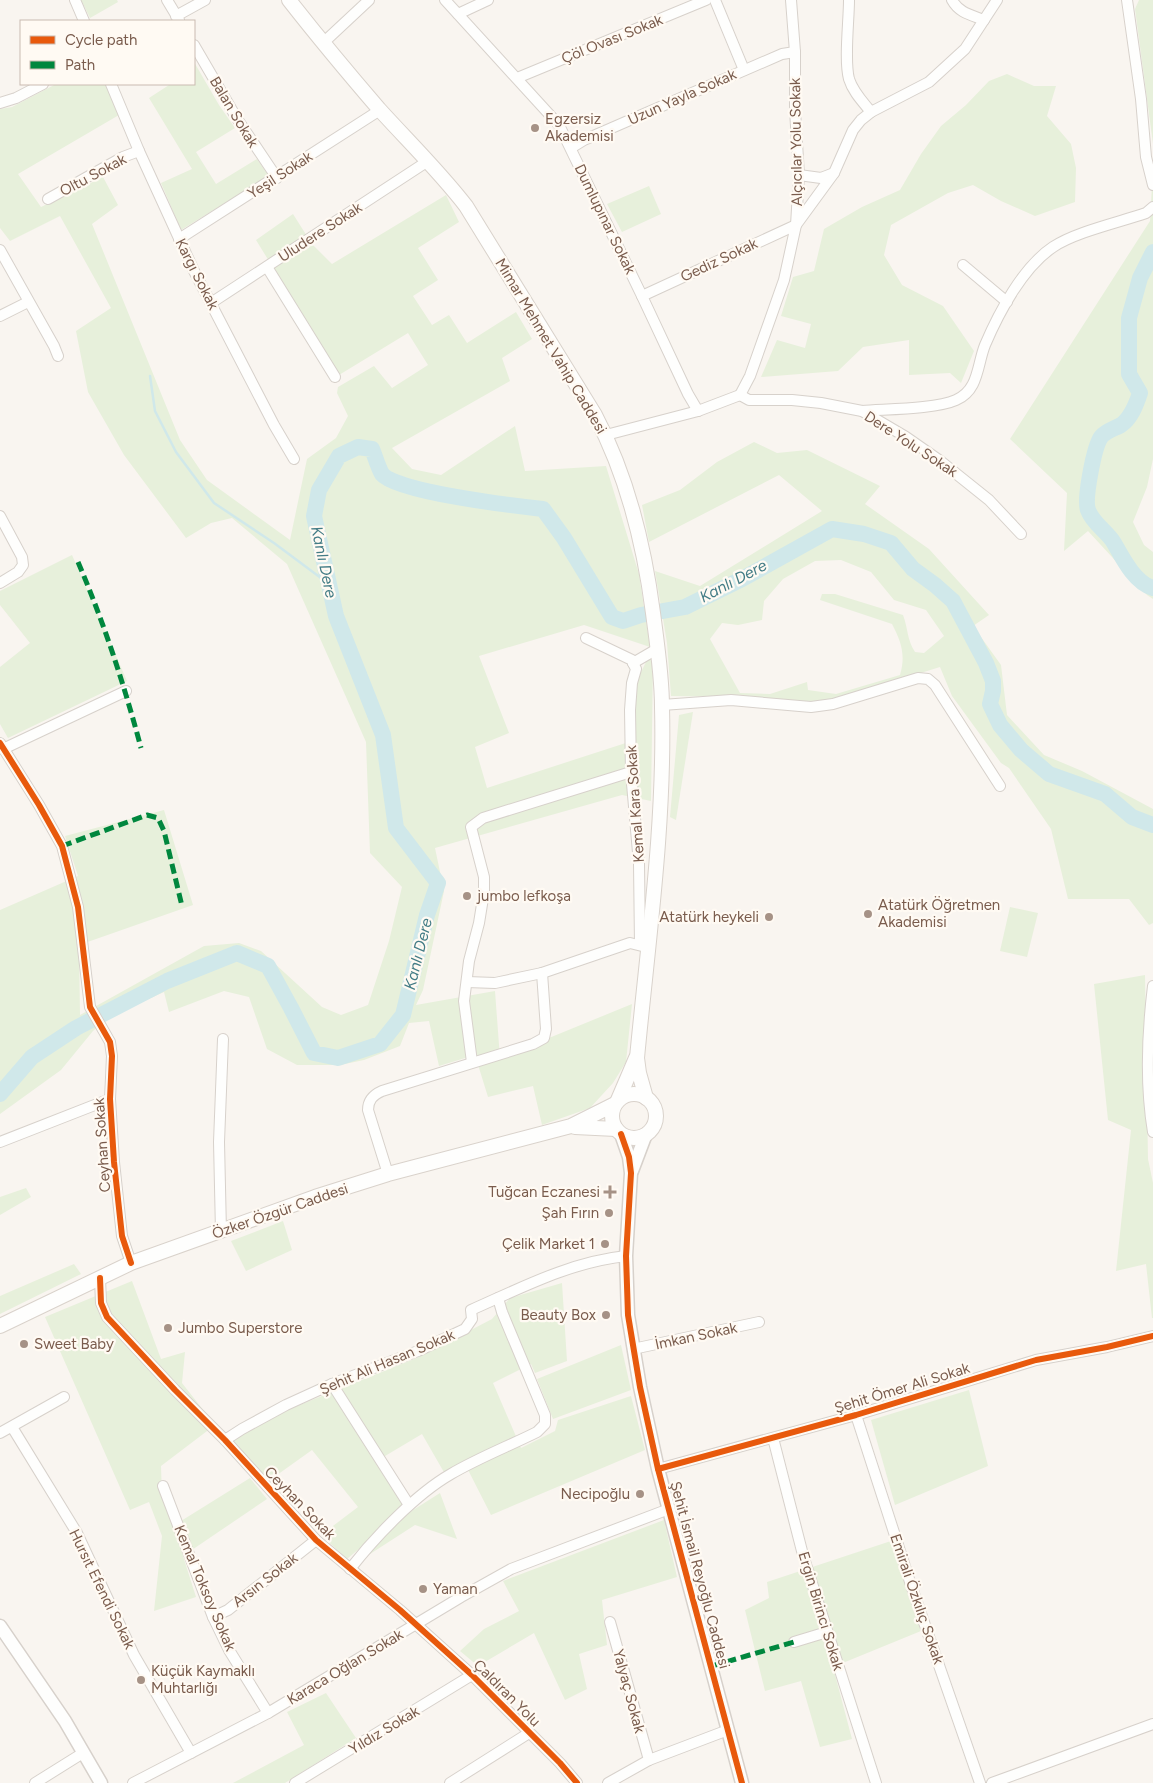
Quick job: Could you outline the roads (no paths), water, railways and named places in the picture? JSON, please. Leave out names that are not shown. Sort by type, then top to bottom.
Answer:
[{"type":"main road","name":"Mimar Mehmet Vahip Caddesi","points":[[288,0],[380,110],[428,161],[466,206],[606,435],[623,476],[638,527],[650,587],[658,648],[662,705],[663,748],[656,883],[644,946],[637,1058],[646,1098]]},
{"type":"main road","name":"Mimar Mehmet Vahip Caddesi","points":[[617,1102],[637,1058]]},
{"type":"main road","points":[[632,1094],[646,1098],[655,1109],[656,1117],[654,1124],[646,1134],[634,1138],[619,1132],[612,1117],[617,1102],[624,1096],[632,1094]]},
{"type":"main road","name":"Özker Özgür Caddesi","points":[[0,1326],[131,1263],[315,1197],[388,1174],[571,1126],[617,1102]]},
{"type":"main road","name":"Özker Özgür Caddesi","points":[[571,1126],[619,1132]]},
{"type":"street","points":[[74,0],[84,20]]},
{"type":"street","points":[[167,0],[178,18],[205,0]]},
{"type":"street","points":[[323,43],[369,0]]},
{"type":"street","name":"Dumlupınar Sokak","points":[[445,0],[559,125],[688,394],[698,411]]},
{"type":"street","points":[[458,14],[488,0]]},
{"type":"street","name":"Çöl Ovası Sokak","points":[[517,78],[706,0]]},
{"type":"street","points":[[715,0],[744,70]]},
{"type":"street","name":"Alçıcılar Yolu Sokak","points":[[740,395],[750,376],[784,280],[796,225],[799,175],[795,110],[795,52],[791,0]]},
{"type":"street","points":[[849,0],[849,79],[857,96],[871,112]]},
{"type":"street","points":[[952,0],[964,13],[984,20]]},
{"type":"street","points":[[796,225],[834,173],[853,130],[861,120],[871,112],[929,82],[965,49],[997,0]]},
{"type":"street","points":[[1127,0],[1141,99],[1146,157],[1153,185]]},
{"type":"street","name":"Balan Sokak","points":[[195,47],[236,117],[277,178]]},
{"type":"street","name":"Uzun Yayla Sokak","points":[[571,148],[584,140],[744,70],[782,54],[795,52]]},
{"type":"street","points":[[0,103],[16,98],[41,85]]},
{"type":"street","name":"Kargı Sokak","points":[[111,85],[179,239],[274,425],[294,459]]},
{"type":"street","name":"Yeşil Sokak","points":[[179,239],[277,178],[380,110]]},
{"type":"street","name":"Oltu Sokak","points":[[48,199],[123,157],[139,151]]},
{"type":"street","name":"Uludere Sokak","points":[[211,303],[428,161]]},
{"type":"street","points":[[799,175],[821,178],[834,173]]},
{"type":"street","points":[[862,411],[936,405],[957,400],[970,389],[978,376],[980,358],[985,345],[1007,302],[1032,266],[1053,247],[1066,240],[1146,213],[1153,207]]},
{"type":"street","name":"Gediz Sokak","points":[[642,296],[796,225]]},
{"type":"street","points":[[0,250],[58,356]]},
{"type":"street","points":[[964,265],[1007,302]]},
{"type":"street","points":[[267,268],[335,377]]},
{"type":"street","points":[[0,316],[28,302]]},
{"type":"street","points":[[606,435],[698,411],[740,395]]},
{"type":"street","name":"Dere Yolu Sokak","points":[[740,395],[749,400],[792,400],[821,403],[862,411],[906,437],[939,460],[989,500],[1021,534]]},
{"type":"street","points":[[0,516],[22,557],[23,565],[18,572],[0,583]]},
{"type":"street","points":[[586,638],[632,660],[634,663],[658,648]]},
{"type":"street","name":"Kemal Kara Sokak","points":[[634,663],[636,669],[632,683],[630,710],[631,772],[644,946]]},
{"type":"street","points":[[662,705],[731,700],[811,707],[833,704],[918,678],[928,679],[935,685],[1000,786]]},
{"type":"street","points":[[2,746],[126,691]]},
{"type":"street","name":"Ceyhan Sokak","points":[[2,746],[62,846],[78,907],[90,1007],[110,1042],[112,1056],[110,1099],[114,1162],[122,1236],[131,1263]]},
{"type":"street","points":[[472,1062],[464,1001],[469,961],[479,924],[484,892],[484,877],[471,827],[483,818],[631,772]]},
{"type":"street","points":[[467,982],[495,983],[542,972],[630,943],[644,946]]},
{"type":"street","points":[[388,1174],[368,1110],[371,1098],[382,1092],[472,1062],[533,1044],[544,1038],[546,1029],[542,972]]},
{"type":"street","points":[[1153,986],[1148,1028],[1149,1106],[1153,1132]]},
{"type":"street","points":[[221,1232],[219,1142],[223,1039]]},
{"type":"street","points":[[0,1142],[110,1099]]},
{"type":"street","name":"Şehit İsmail Reyoğlu Caddesi","points":[[619,1132],[629,1158],[631,1173],[626,1256],[628,1315],[640,1387],[658,1469],[742,1783]]},
{"type":"street","name":"Şehit İsmail Reyoğlu Caddesi","points":[[631,1173],[646,1134]]},
{"type":"street","name":"Şehit Ali Hasan Sokak","points":[[225,1440],[242,1428],[332,1384],[418,1351],[465,1329],[472,1319],[471,1310],[511,1291],[578,1265],[626,1256]]},
{"type":"street","name":"Ceyhan Sokak","points":[[100,1278],[101,1303],[107,1316],[175,1390],[225,1440],[316,1540],[415,1625]]},
{"type":"street","points":[[350,1569],[409,1505],[450,1474],[537,1432],[545,1424],[545,1415],[502,1312],[498,1298]]},
{"type":"street","name":"İmkan Sokak","points":[[633,1349],[759,1322]]},
{"type":"street","name":"Şehit Ömer Ali Sokak","points":[[658,1469],[856,1415],[1036,1360],[1153,1336]]},
{"type":"street","points":[[332,1384],[409,1505]]},
{"type":"street","points":[[0,1434],[64,1397]]},
{"type":"street","name":"Emirali Özkılıç Sokak","points":[[856,1415],[911,1585],[980,1783]]},
{"type":"street","name":"Hursıt Efendi Sokak","points":[[12,1426],[77,1533],[134,1655],[190,1753]]},
{"type":"street","name":"Ergin Birinci Sokak","points":[[773,1438],[803,1555],[876,1783]]},
{"type":"street","name":"Kemal Toksoy Sokak","points":[[163,1486],[214,1617],[229,1650],[268,1713]]},
{"type":"street","name":"Karaca Oğlan Sokak","points":[[133,1783],[268,1713],[511,1569],[669,1509]]},
{"type":"street","name":"Arsın Sokak","points":[[214,1617],[228,1610],[316,1540]]},
{"type":"street","name":"Yalyaç Sokak","points":[[610,1622],[649,1760]]},
{"type":"street","name":"Çaldıran Yolu","points":[[415,1625],[472,1675],[560,1763],[577,1783]]},
{"type":"street","points":[[0,1626],[60,1714],[101,1783]]},
{"type":"street","points":[[794,1642],[827,1632]]},
{"type":"street","name":"Yıldız Sokak","points":[[295,1783],[472,1675]]},
{"type":"street","points":[[992,1783],[1153,1724]]},
{"type":"street","points":[[608,1783],[649,1760],[728,1730]]},
{"type":"street","points":[[450,1783],[529,1733]]},
{"type":"street","points":[[36,1783],[83,1753]]},
{"type":"waterway","name":"Kanlı Dere","points":[[1153,252],[1140,278],[1129,318],[1129,374],[1140,393],[1128,419],[1101,437],[1095,451],[1087,495],[1090,515],[1111,539],[1135,576],[1153,588]]},
{"type":"waterway","points":[[150,376],[155,411],[176,452],[214,503],[274,543],[329,584]]},
{"type":"waterway","name":"Kanlı Dere","points":[[0,1094],[32,1057],[76,1028],[167,981],[237,953],[268,966],[314,1053],[338,1058],[380,1044],[403,1015],[427,915],[438,883],[396,828],[383,735],[336,616],[314,516],[319,490],[339,456],[358,447],[372,449],[382,474],[392,481],[409,487],[458,497],[543,509],[564,538],[612,617],[623,621],[641,615],[685,607],[742,579],[832,529],[864,534],[891,543],[913,569],[953,601],[986,663],[993,681],[990,704],[1000,725],[1021,750],[1049,774],[1105,794],[1132,817],[1153,825]]},
{"type":"place","name":"Egzersiz Akademisi","points":[[535,128]]},
{"type":"place","name":"jumbo lefkoşa","points":[[467,896]]},
{"type":"place","name":"Atatürk Öğretmen Akademisi","points":[[868,914]]},
{"type":"place","name":"Atatürk heykeli","points":[[769,917]]},
{"type":"place","name":"Tuğcan Eczanesi","points":[[610,1192]]},
{"type":"place","name":"Şah Fırın","points":[[609,1213]]},
{"type":"place","name":"Çelik Market 1","points":[[605,1244]]},
{"type":"place","name":"Beauty Box","points":[[606,1315]]},
{"type":"place","name":"Jumbo Superstore","points":[[168,1328]]},
{"type":"place","name":"Sweet Baby","points":[[24,1344]]},
{"type":"place","name":"Necipoğlu","points":[[640,1494]]},
{"type":"place","name":"Yaman","points":[[423,1589]]},
{"type":"place","name":"Küçük Kaymaklı Muhtarlığı","points":[[141,1680]]}]
